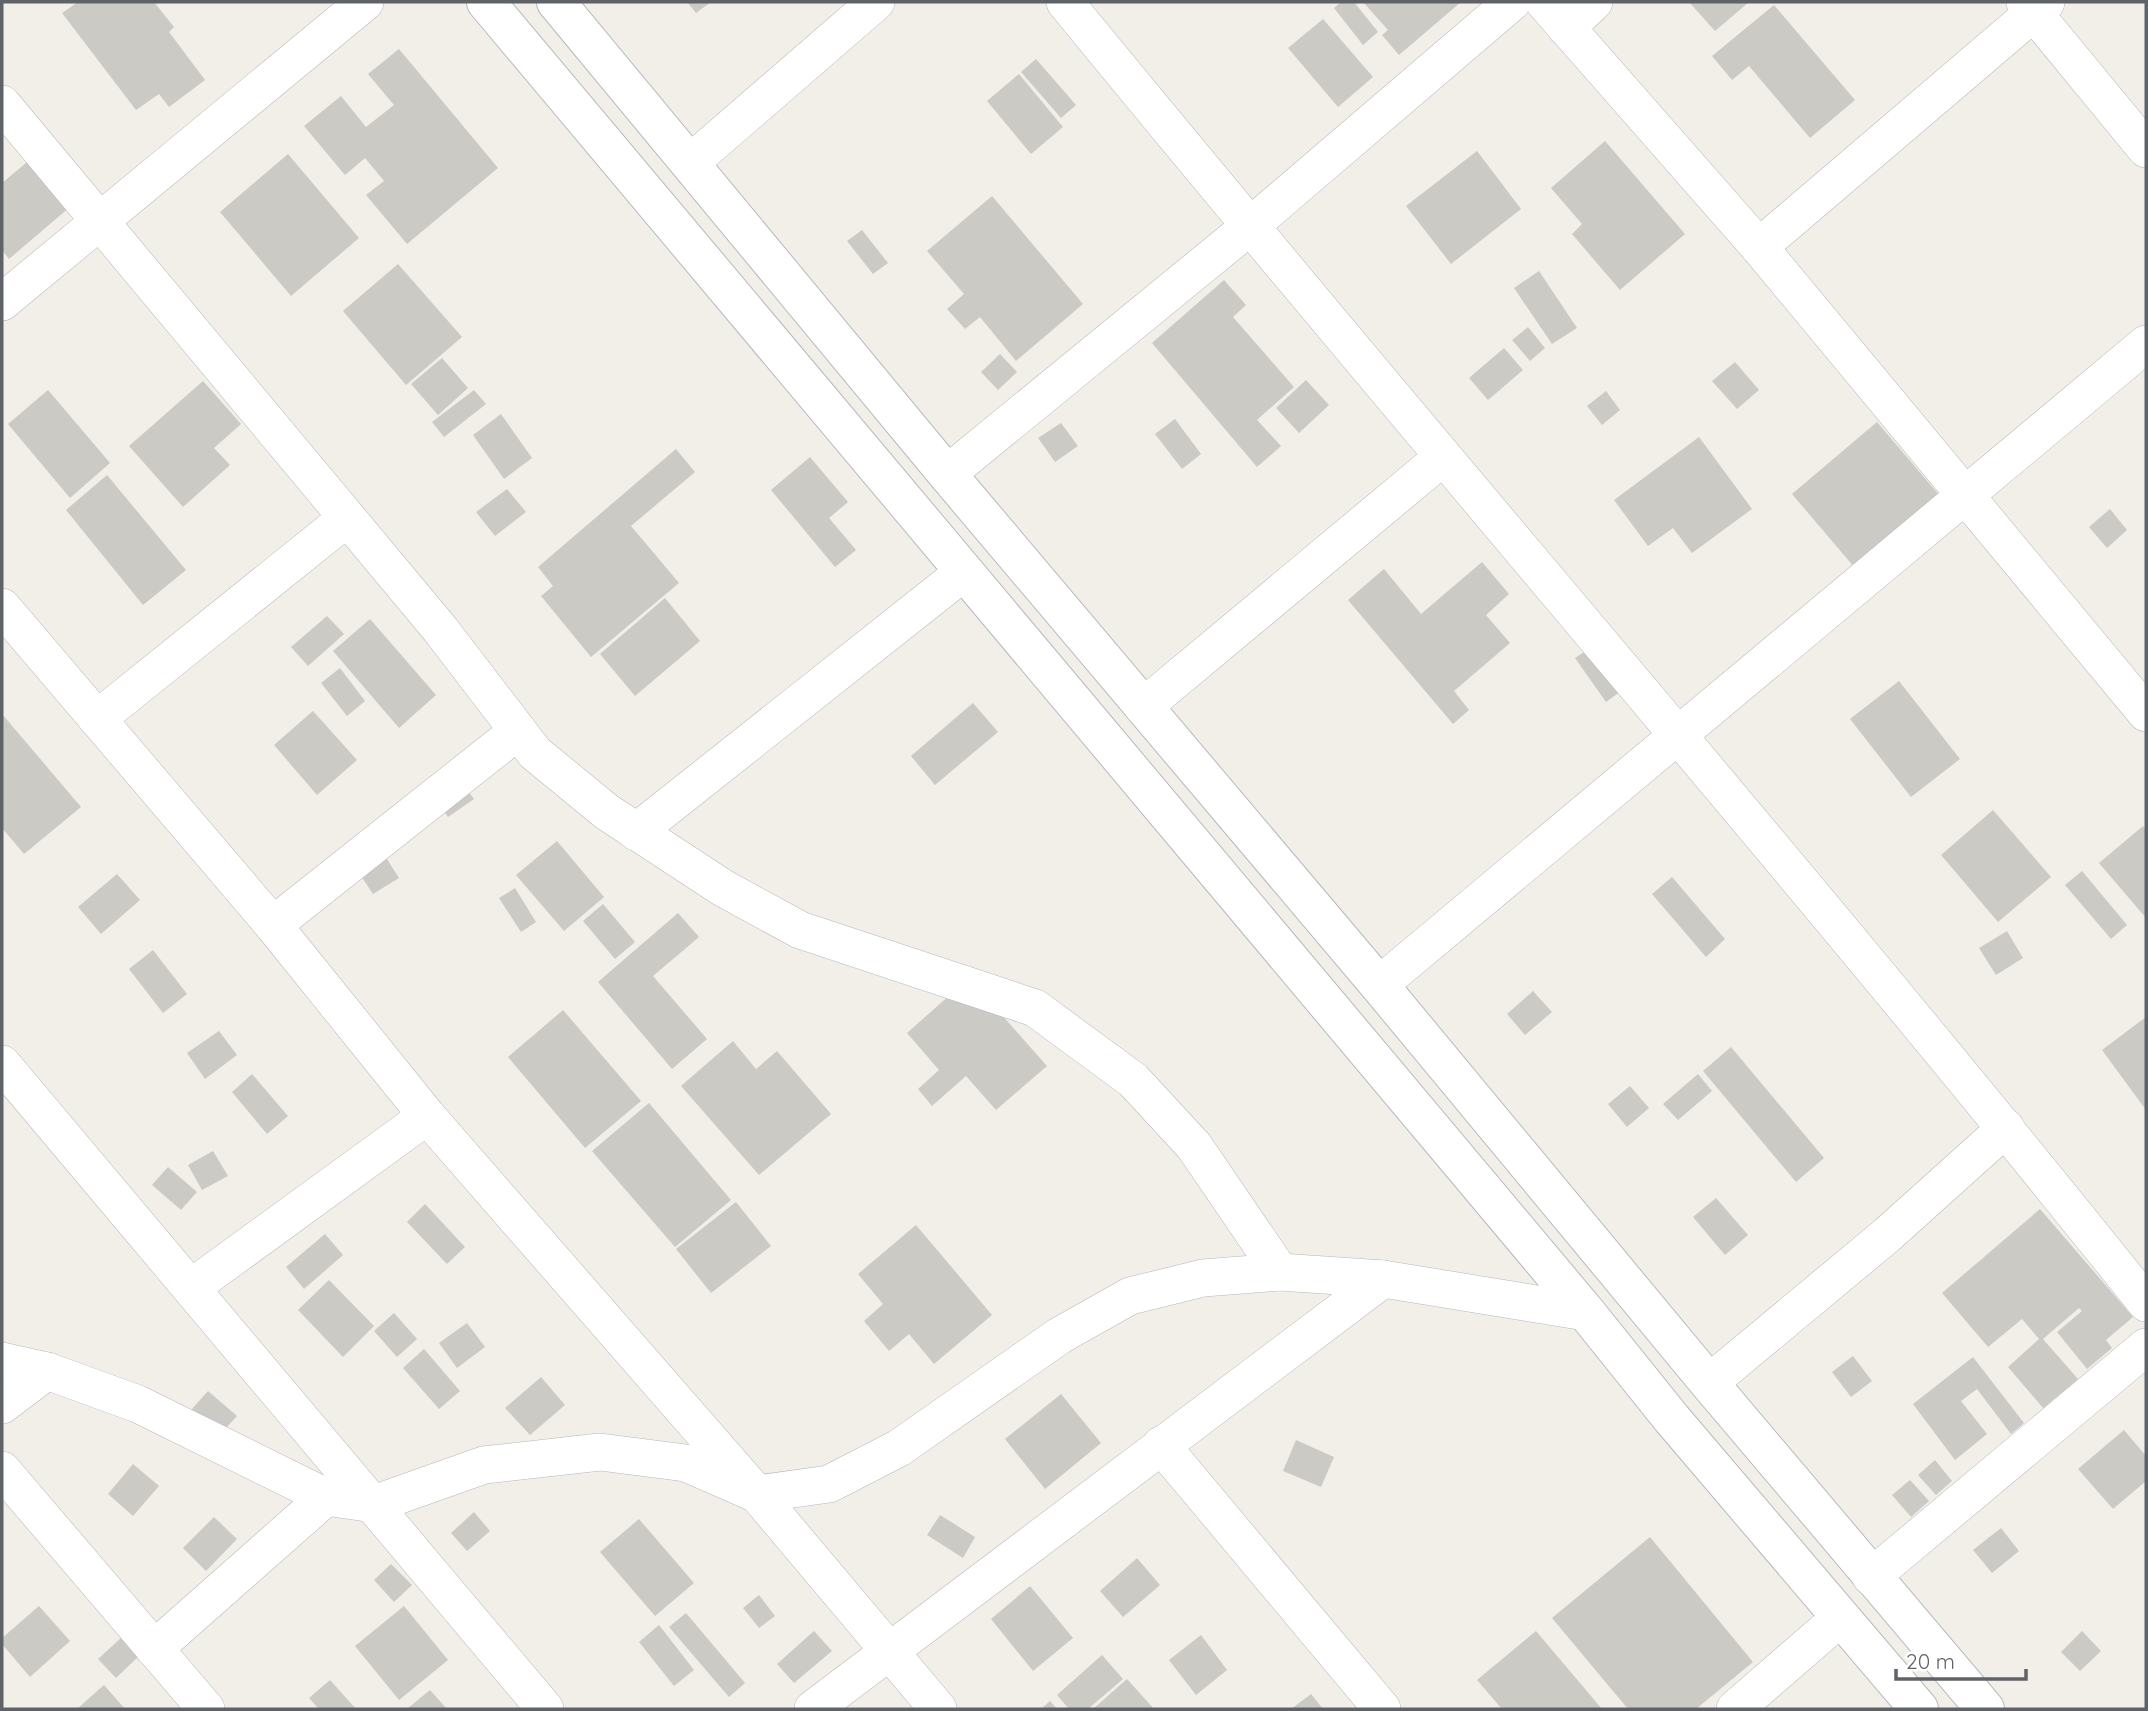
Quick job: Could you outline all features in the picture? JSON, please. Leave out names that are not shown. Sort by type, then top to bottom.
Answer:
[{"type":"street","points":[[2,302],[365,2]]},
{"type":"street","points":[[486,2],[1586,1312],[1672,1419],[1919,1709]]},
{"type":"street","points":[[556,2],[947,474],[1380,985],[1871,1577],[1985,1709]]},
{"type":"street","points":[[690,163],[876,2]]},
{"type":"street","points":[[1065,2],[1249,227],[1679,735],[2006,1128],[2146,1303]]},
{"type":"street","points":[[947,474],[1249,227],[1512,2]]},
{"type":"street","points":[[1594,2],[1555,15],[1759,247],[2146,713]]},
{"type":"street","points":[[1759,247],[2035,5],[2146,149]]},
{"type":"street","points":[[2,104],[440,629],[535,753],[607,812],[636,832],[723,888],[800,930],[1035,1008],[1133,1080],[1194,1146],[1280,1272]]},
{"type":"street","points":[[1380,985],[2146,344]]},
{"type":"street","points":[[1143,707],[1443,457]]},
{"type":"street","points":[[97,719],[347,518]]},
{"type":"street","points":[[636,832],[964,572]]},
{"type":"street","points":[[2,607],[273,925],[427,1116],[757,1493],[938,1709]]},
{"type":"street","points":[[273,925],[518,731]]},
{"type":"street","points":[[2,1064],[545,1709]]},
{"type":"street","points":[[192,1287],[427,1116]]},
{"type":"street","points":[[1709,1383],[1887,1235],[2006,1128]]},
{"type":"street","points":[[2,1361],[47,1371],[138,1404],[326,1497],[374,1504],[484,1465],[600,1452],[686,1463],[757,1493],[829,1484],[899,1448],[1059,1336],[1130,1296],[1203,1278],[1280,1272],[1383,1279],[1586,1312]]},
{"type":"street","points":[[813,1709],[1383,1279]]},
{"type":"street","points":[[1871,1577],[2146,1347]]},
{"type":"street","points":[[2,1405],[47,1371]]},
{"type":"street","points":[[1161,1445],[1382,1709]]},
{"type":"street","points":[[2,1470],[206,1709]]},
{"type":"street","points":[[154,1648],[326,1497]]},
{"type":"street","points":[[1735,1709],[1840,1618]]},
{"type":"building","points":[[78,2],[154,2],[174,27],[169,32],[205,80],[169,107],[159,94],[136,110],[62,13]]},
{"type":"building","points":[[687,2],[711,2],[696,13]]},
{"type":"building","points":[[1341,2],[1354,2],[1378,32],[1363,45],[1334,8]]},
{"type":"building","points":[[1363,2],[1461,2],[1399,55],[1382,35],[1388,30]]},
{"type":"building","points":[[1689,2],[1749,2],[1715,31]]},
{"type":"building","points":[[1774,5],[1855,100],[1810,138],[1749,66],[1732,80],[1712,56]]},
{"type":"building","points":[[1323,19],[1373,77],[1338,107],[1288,48]]},
{"type":"building","points":[[399,49],[498,168],[407,244],[366,195],[384,181],[365,158],[345,175],[304,126],[341,96],[366,127],[394,105],[368,74]]},
{"type":"building","points":[[1036,59],[1076,105],[1061,118],[1021,72]]},
{"type":"building","points":[[1019,74],[1063,127],[1031,154],[987,101]]},
{"type":"building","points":[[1605,141],[1685,234],[1620,290],[1572,234],[1582,224],[1551,188]]},
{"type":"building","points":[[1477,151],[1521,209],[1451,264],[1406,206]]},
{"type":"building","points":[[38,153],[78,200],[9,259],[2,250],[2,183]]},
{"type":"building","points":[[288,154],[359,238],[291,296],[220,212]]},
{"type":"building","points":[[992,196],[1083,304],[1016,361],[980,317],[965,329],[947,309],[964,294],[927,251]]},
{"type":"building","points":[[862,230],[888,263],[873,274],[847,241]]},
{"type":"building","points":[[398,264],[462,337],[406,385],[343,311]]},
{"type":"building","points":[[1539,271],[1577,328],[1552,344],[1514,288]]},
{"type":"building","points":[[1224,280],[1246,305],[1233,317],[1294,387],[1257,420],[1281,446],[1257,467],[1152,343]]},
{"type":"building","points":[[1528,327],[1545,348],[1530,361],[1512,340]]},
{"type":"building","points":[[1504,348],[1523,370],[1488,400],[1469,378]]},
{"type":"building","points":[[1000,354],[1017,372],[998,390],[981,372]]},
{"type":"building","points":[[442,358],[468,388],[438,415],[411,384]]},
{"type":"building","points":[[1735,362],[1759,390],[1737,409],[1712,381]]},
{"type":"building","points":[[1306,380],[1329,405],[1299,433],[1276,408]]},
{"type":"building","points":[[203,381],[241,424],[214,448],[230,465],[183,507],[129,446]]},
{"type":"building","points":[[48,390],[110,463],[70,498],[8,424]]},
{"type":"building","points":[[474,390],[486,404],[444,437],[432,422]]},
{"type":"building","points":[[1606,391],[1620,410],[1602,425],[1587,406]]},
{"type":"building","points":[[501,414],[532,458],[504,479],[473,435]]},
{"type":"building","points":[[1175,419],[1201,454],[1182,469],[1155,434]]},
{"type":"building","points":[[1877,422],[1957,516],[1872,588],[1792,494]]},
{"type":"building","points":[[1061,423],[1078,446],[1055,462],[1038,438]]},
{"type":"building","points":[[1699,437],[1752,509],[1692,553],[1673,528],[1648,546],[1614,500]]},
{"type":"building","points":[[676,449],[695,472],[631,526],[679,583],[591,657],[541,596],[553,586],[538,567]]},
{"type":"building","points":[[810,457],[848,502],[829,518],[856,550],[835,567],[771,490]]},
{"type":"building","points":[[107,475],[186,570],[143,605],[66,510]]},
{"type":"building","points":[[507,489],[526,512],[495,536],[476,512]]},
{"type":"building","points":[[2110,509],[2127,530],[2107,548],[2089,527]]},
{"type":"building","points":[[1482,562],[1509,594],[1486,615],[1510,643],[1454,691],[1469,710],[1453,724],[1348,600],[1384,569],[1421,614]]},
{"type":"building","points":[[665,598],[700,641],[635,696],[600,654]]},
{"type":"building","points":[[327,616],[344,634],[308,666],[291,647]]},
{"type":"building","points":[[370,619],[436,695],[399,728],[333,651]]},
{"type":"building","points":[[1595,645],[1625,688],[1606,702],[1575,658]]},
{"type":"building","points":[[340,668],[365,701],[347,716],[321,683]]},
{"type":"building","points":[[1899,681],[1960,759],[1911,797],[1850,719]]},
{"type":"building","points":[[973,703],[998,732],[935,785],[911,756]]},
{"type":"building","points":[[313,711],[357,760],[317,795],[274,745]]},
{"type":"building","points":[[2,714],[81,807],[24,854],[2,828]]},
{"type":"building","points":[[464,786],[474,799],[448,817],[439,803]]},
{"type":"building","points":[[1993,810],[2051,877],[1998,922],[1941,855]]},
{"type":"building","points":[[2143,826],[2146,830],[2146,918],[2099,863]]},
{"type":"building","points":[[557,841],[604,897],[564,931],[516,875]]},
{"type":"building","points":[[385,856],[399,878],[373,894],[359,873]]},
{"type":"building","points":[[2082,871],[2127,925],[2111,939],[2065,885]]},
{"type":"building","points":[[117,874],[140,900],[101,934],[78,907]]},
{"type":"building","points":[[1672,877],[1725,939],[1706,957],[1652,894]]},
{"type":"building","points":[[515,888],[536,922],[521,932],[499,898]]},
{"type":"building","points":[[603,904],[635,942],[615,959],[583,921]]},
{"type":"building","points":[[678,913],[699,937],[653,976],[707,1039],[672,1069],[598,982]]},
{"type":"building","points":[[2007,931],[2023,958],[1996,975],[1979,948]]},
{"type":"building","points":[[153,950],[187,994],[163,1013],[129,969]]},
{"type":"building","points":[[969,978],[1047,1066],[996,1110],[966,1076],[932,1106],[918,1089],[939,1070],[907,1033]]},
{"type":"building","points":[[1533,991],[1552,1012],[1525,1035],[1507,1014]]},
{"type":"building","points":[[563,1010],[641,1101],[585,1148],[508,1057]]},
{"type":"building","points":[[2146,1017],[2146,1110],[2102,1050]]},
{"type":"building","points":[[219,1031],[237,1055],[205,1079],[187,1053]]},
{"type":"building","points":[[733,1041],[756,1069],[777,1051],[831,1114],[759,1175],[681,1086]]},
{"type":"building","points":[[1731,1047],[1824,1158],[1796,1182],[1703,1071]]},
{"type":"building","points":[[252,1074],[288,1116],[267,1134],[232,1092]]},
{"type":"building","points":[[1698,1074],[1712,1091],[1678,1120],[1663,1104]]},
{"type":"building","points":[[1630,1086],[1649,1108],[1627,1127],[1608,1104]]},
{"type":"building","points":[[649,1103],[731,1200],[675,1247],[592,1151]]},
{"type":"building","points":[[213,1151],[228,1176],[202,1190],[188,1165]]},
{"type":"building","points":[[168,1167],[197,1192],[181,1210],[152,1185]]},
{"type":"building","points":[[1716,1198],[1748,1235],[1725,1255],[1693,1217]]},
{"type":"building","points":[[736,1202],[771,1246],[711,1293],[676,1249]]},
{"type":"building","points":[[425,1204],[465,1247],[447,1264],[407,1222]]},
{"type":"building","points":[[2040,1209],[2133,1317],[2106,1340],[2112,1348],[2087,1369],[2057,1332],[2082,1311],[2079,1308],[2043,1339],[2078,1379],[2043,1408],[2008,1367],[2039,1339],[2022,1319],[1988,1347],[1942,1293]]},
{"type":"building","points":[[916,1225],[992,1315],[934,1364],[909,1334],[889,1351],[864,1321],[883,1304],[858,1274]]},
{"type":"building","points":[[325,1234],[343,1255],[304,1289],[286,1267]]},
{"type":"building","points":[[329,1280],[374,1326],[343,1357],[298,1310]]},
{"type":"building","points":[[394,1313],[417,1339],[397,1357],[374,1331]]},
{"type":"building","points":[[467,1323],[485,1347],[457,1368],[439,1343]]},
{"type":"building","points":[[424,1349],[460,1391],[439,1409],[403,1368]]},
{"type":"building","points":[[1853,1356],[1872,1381],[1851,1397],[1832,1372]]},
{"type":"building","points":[[1973,1357],[2024,1423],[2011,1434],[1977,1389],[1961,1401],[1987,1434],[1955,1460],[1913,1404]]},
{"type":"building","points":[[541,1377],[565,1405],[530,1435],[505,1408]]},
{"type":"building","points":[[208,1391],[237,1416],[204,1452],[176,1427]]},
{"type":"building","points":[[1061,1394],[1101,1443],[1045,1489],[1005,1439]]},
{"type":"building","points":[[2124,1430],[2146,1456],[2146,1481],[2113,1509],[2078,1469]]},
{"type":"building","points":[[1296,1440],[1334,1457],[1321,1487],[1283,1471]]},
{"type":"building","points":[[1935,1460],[1952,1481],[1936,1495],[1918,1475]]},
{"type":"building","points":[[133,1464],[159,1486],[133,1516],[108,1494]]},
{"type":"building","points":[[1910,1480],[1929,1501],[1911,1517],[1892,1495]]},
{"type":"building","points":[[474,1512],[490,1531],[467,1551],[451,1533]]},
{"type":"building","points":[[940,1515],[975,1537],[963,1558],[927,1535]]},
{"type":"building","points":[[214,1517],[237,1539],[206,1571],[183,1548]]},
{"type":"building","points":[[639,1519],[694,1583],[655,1616],[600,1552]]},
{"type":"building","points":[[2001,1528],[2019,1551],[1992,1573],[1973,1550]]},
{"type":"building","points":[[1650,1537],[1753,1662],[1696,1709],[1628,1709],[1552,1618]]},
{"type":"building","points":[[1137,1558],[1160,1585],[1123,1617],[1100,1591]]},
{"type":"building","points":[[391,1564],[412,1585],[394,1602],[374,1580]]},
{"type":"building","points":[[1030,1586],[1073,1638],[1033,1671],[991,1619]]},
{"type":"building","points":[[759,1595],[775,1616],[759,1628],[743,1608]]},
{"type":"building","points":[[39,1606],[70,1641],[30,1677],[2,1644],[2,1638]]},
{"type":"building","points":[[404,1606],[448,1660],[399,1700],[355,1646]]},
{"type":"building","points":[[686,1613],[745,1683],[729,1697],[669,1627]]},
{"type":"building","points":[[659,1625],[694,1670],[674,1686],[639,1642]]},
{"type":"building","points":[[814,1631],[832,1651],[794,1683],[777,1664]]},
{"type":"building","points":[[1536,1631],[1602,1709],[1502,1709],[1477,1680]]},
{"type":"building","points":[[2082,1631],[2101,1651],[2080,1671],[2061,1652]]},
{"type":"building","points":[[1201,1635],[1227,1670],[1196,1695],[1169,1660]]},
{"type":"building","points":[[122,1637],[139,1656],[116,1678],[98,1659]]},
{"type":"building","points":[[1102,1655],[1123,1679],[1088,1709],[1069,1709],[1057,1695]]},
{"type":"building","points":[[1127,1679],[1154,1709],[1093,1709]]},
{"type":"building","points":[[330,1680],[356,1709],[319,1709],[309,1698]]},
{"type":"building","points":[[104,1685],[125,1709],[77,1709]]},
{"type":"building","points":[[430,1690],[447,1709],[407,1709]]},
{"type":"building","points":[[1311,1694],[1323,1709],[1291,1709]]},
{"type":"building","points":[[1050,1701],[1057,1709],[1041,1709]]}]
